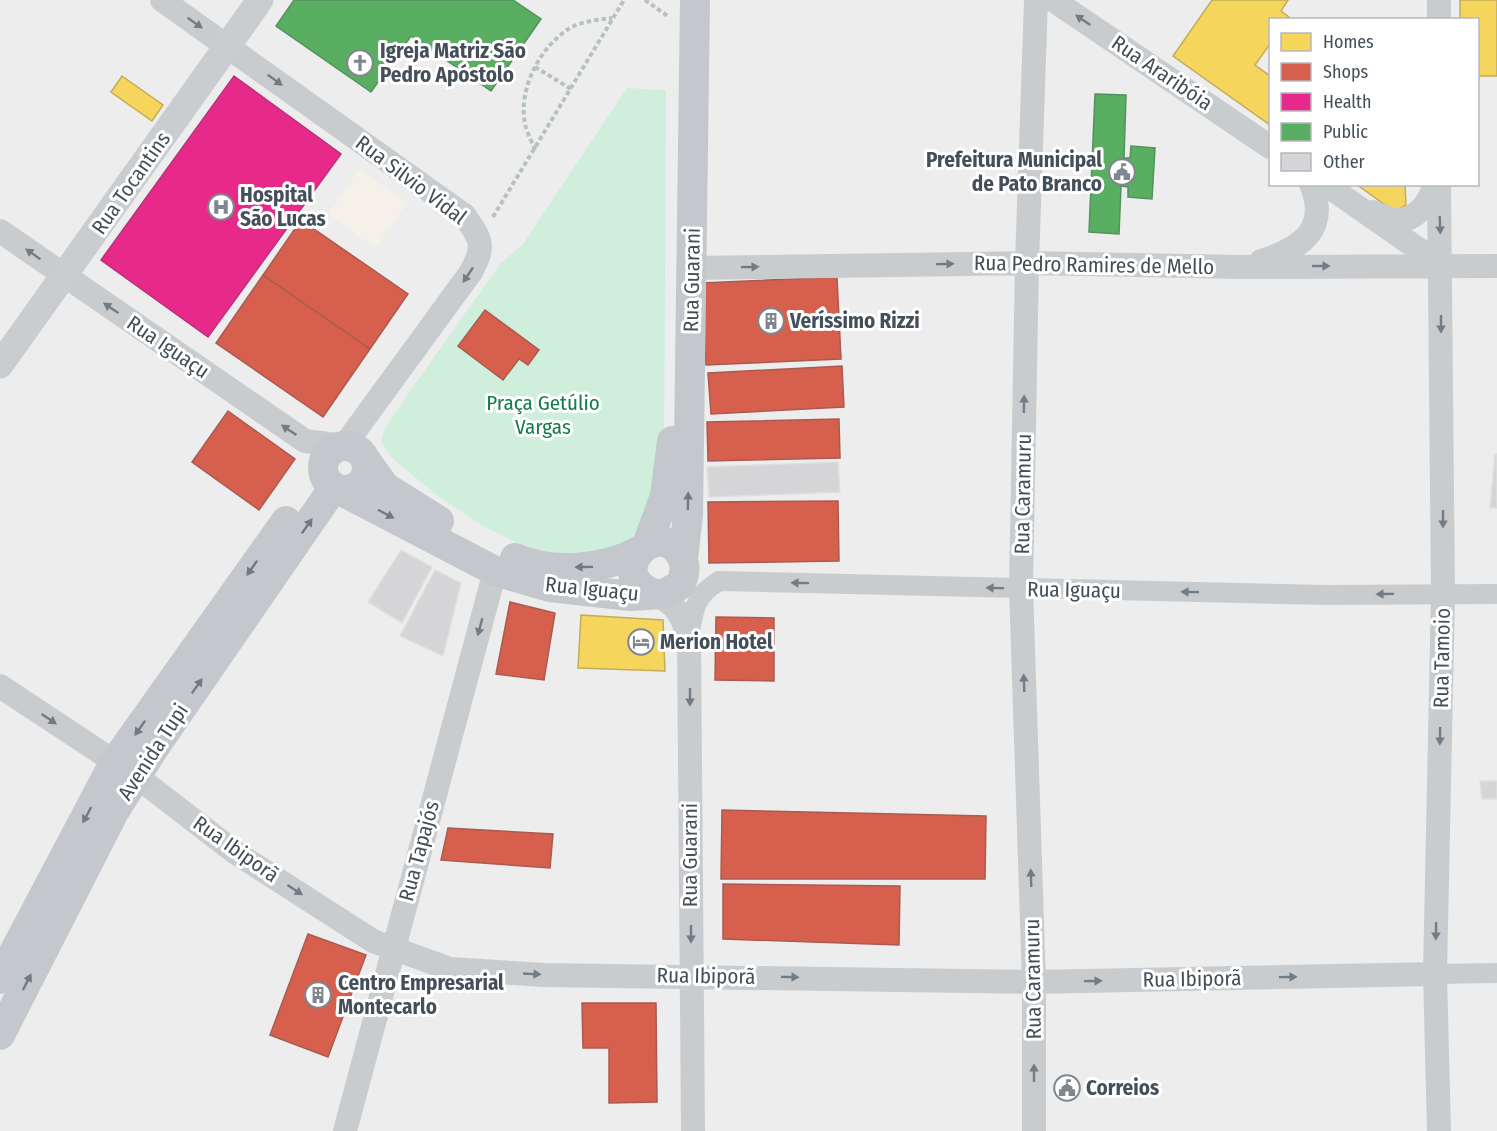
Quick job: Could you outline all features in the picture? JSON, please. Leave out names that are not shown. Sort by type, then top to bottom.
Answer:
[{"type":"main road","name":"Rua Tocantins","points":[[0,365],[66,277],[260,0]]},
{"type":"main road","name":"Rua Guarani","points":[[683,7],[692,268],[688,515],[683,559]]},
{"type":"main road","name":"Rua Guarani","points":[[643,548],[665,496],[671,458],[683,7]]},
{"type":"main road","name":"Avenida Tupi","points":[[0,980],[125,770],[329,479],[329,453],[355,453]]},
{"type":"main road","name":"Rua Iguaçu","points":[[355,453],[376,478],[397,495],[483,545],[522,561],[560,567],[596,567],[623,560],[643,548]]},
{"type":"main road","points":[[329,479],[349,490],[363,482],[367,467],[355,453]]},
{"type":"main road","name":"Rua Iguaçu","points":[[329,479],[495,571],[550,587],[603,594],[655,594]]},
{"type":"main road","points":[[665,543],[679,551],[683,559],[685,568],[680,585],[664,594],[655,594],[641,588],[634,576],[634,558],[643,548],[665,543]]},
{"type":"main road","name":"Avenida Tupi","points":[[0,1035],[114,812],[125,770]]},
{"type":"street","name":"Rua Silvio Vidal","points":[[162,0],[464,215],[480,238],[481,252],[471,272],[355,453]]},
{"type":"street","name":"Rua Caramuru","points":[[1034,1131],[1034,982],[1021,588],[1027,263],[1036,0]]},
{"type":"street","name":"Rua Araribóia","points":[[1053,0],[1269,146]]},
{"type":"street","points":[[1439,0],[1439,18]]},
{"type":"street","points":[[1242,267],[1298,247],[1311,232],[1316,212],[1311,186]]},
{"type":"street","points":[[1331,189],[1364,208],[1396,220],[1409,218],[1424,206],[1436,186]]},
{"type":"street","name":"Rua Tamoio","points":[[1437,186],[1441,265],[1443,594],[1436,974],[1439,1131]]},
{"type":"street","points":[[1331,189],[1441,265]]},
{"type":"street","name":"Rua Iguaçu","points":[[0,231],[305,441],[355,453]]},
{"type":"street","name":"Rua Pedro Ramires de Mello","points":[[692,268],[1027,263],[1242,267],[1497,266]]},
{"type":"street","points":[[683,559],[693,571],[719,581]]},
{"type":"street","name":"Rua Tapajós","points":[[345,1131],[495,571]]},
{"type":"street","points":[[689,638],[697,600],[703,591],[719,581]]},
{"type":"street","name":"Rua Iguaçu","points":[[719,581],[1326,595],[1497,594]]},
{"type":"street","name":"Rua Guarani","points":[[655,594],[670,601],[679,610],[689,638],[693,1131]]},
{"type":"street","name":"Rua Ibiporã","points":[[0,686],[125,770],[236,853],[374,941],[450,969],[544,975],[691,975],[1034,982],[1497,973]]},
{"type":"path","points":[[480,238],[624,0]]},
{"type":"path","points":[[645,0],[683,7]]},
{"type":"path","points":[[535,150],[525,124],[525,102],[535,67],[549,46],[568,29],[591,20],[613,18]]},
{"type":"path","points":[[535,67],[571,89]]},
{"type":"shaded area","points":[[360,169],[407,203],[375,248],[328,214]]},
{"type":"green space","name":"Praça Getúlio Vargas","points":[[627,88],[666,90],[664,466],[647,527],[628,545],[573,557],[525,547],[483,526],[435,494],[390,456],[381,441],[384,430],[415,384],[500,264],[523,244]]},
{"type":"building: Homes","points":[[1212,0],[1288,0],[1281,11],[1289,18],[1269,18],[1269,45],[1255,65],[1269,75],[1269,124],[1173,56]]},
{"type":"building: Homes","points":[[1460,0],[1497,0],[1497,76],[1479,76],[1479,18],[1460,18]]},
{"type":"building: Homes","points":[[122,76],[163,105],[152,121],[111,92]]},
{"type":"building: Homes","points":[[1359,186],[1405,186],[1406,205],[1395,212]]},
{"type":"building: Homes","points":[[581,615],[663,620],[665,671],[578,668]]},
{"type":"building: Shops","points":[[301,220],[408,294],[370,349],[263,275]]},
{"type":"building: Shops","points":[[263,275],[370,349],[323,417],[216,343]]},
{"type":"building: Shops","name":"Veríssimo Rizzi","points":[[837,277],[841,359],[706,365],[702,283]]},
{"type":"building: Shops","points":[[485,310],[539,350],[528,365],[519,359],[503,380],[458,346]]},
{"type":"building: Shops","points":[[842,366],[844,407],[711,414],[708,373]]},
{"type":"building: Shops","points":[[228,411],[295,459],[259,510],[192,462]]},
{"type":"building: Shops","points":[[839,419],[840,458],[708,461],[707,422]]},
{"type":"building: Shops","points":[[838,501],[839,561],[709,563],[708,502]]},
{"type":"building: Shops","points":[[510,602],[555,613],[544,680],[496,674]]},
{"type":"building: Shops","points":[[716,617],[774,618],[774,681],[715,680]]},
{"type":"building: Shops","points":[[722,810],[986,816],[985,879],[721,879]]},
{"type":"building: Shops","points":[[448,828],[553,834],[550,868],[441,860]]},
{"type":"building: Shops","points":[[723,884],[900,886],[899,945],[723,939]]},
{"type":"building: Shops","name":"Centro Empresarial Montecarlo","points":[[308,934],[366,955],[328,1057],[270,1035]]},
{"type":"building: Shops","points":[[582,1003],[656,1003],[657,1102],[609,1103],[609,1048],[583,1048]]},
{"type":"building: Health","name":"Hospital São Lucas","points":[[234,76],[341,154],[208,337],[101,260]]},
{"type":"building: Public","name":"Igreja Matriz São Pedro Apóstolo","points":[[294,0],[513,0],[541,19],[491,91],[411,36],[371,92],[276,26]]},
{"type":"building: Public","name":"Prefeitura Municipal de Pato Branco","points":[[1095,94],[1126,95],[1124,158],[1130,158],[1131,146],[1155,148],[1152,199],[1128,197],[1128,187],[1121,186],[1119,234],[1089,232]]},
{"type":"building: Other","points":[[1495,454],[1497,454],[1497,508],[1490,508]]},
{"type":"building: Other","points":[[838,462],[840,492],[709,497],[707,467]]},
{"type":"building: Other","points":[[401,550],[432,567],[402,623],[368,602]]},
{"type":"building: Other","points":[[435,570],[461,583],[443,656],[400,636]]},
{"type":"building: Other","points":[[1480,781],[1497,781],[1497,799],[1482,799]]},
{"type":"place","name":"Igreja Matriz São Pedro Apóstolo","points":[[360,63]]},
{"type":"place","name":"Prefeitura Municipal de Pato Branco","points":[[1122,172]]},
{"type":"place","name":"Hospital São Lucas","points":[[221,207]]},
{"type":"place","name":"Veríssimo Rizzi","points":[[771,321]]},
{"type":"place","name":"Merion Hotel","points":[[641,642]]},
{"type":"place","name":"Centro Empresarial Montecarlo","points":[[318,995]]},
{"type":"place","name":"Correios","points":[[1067,1088]]}]
